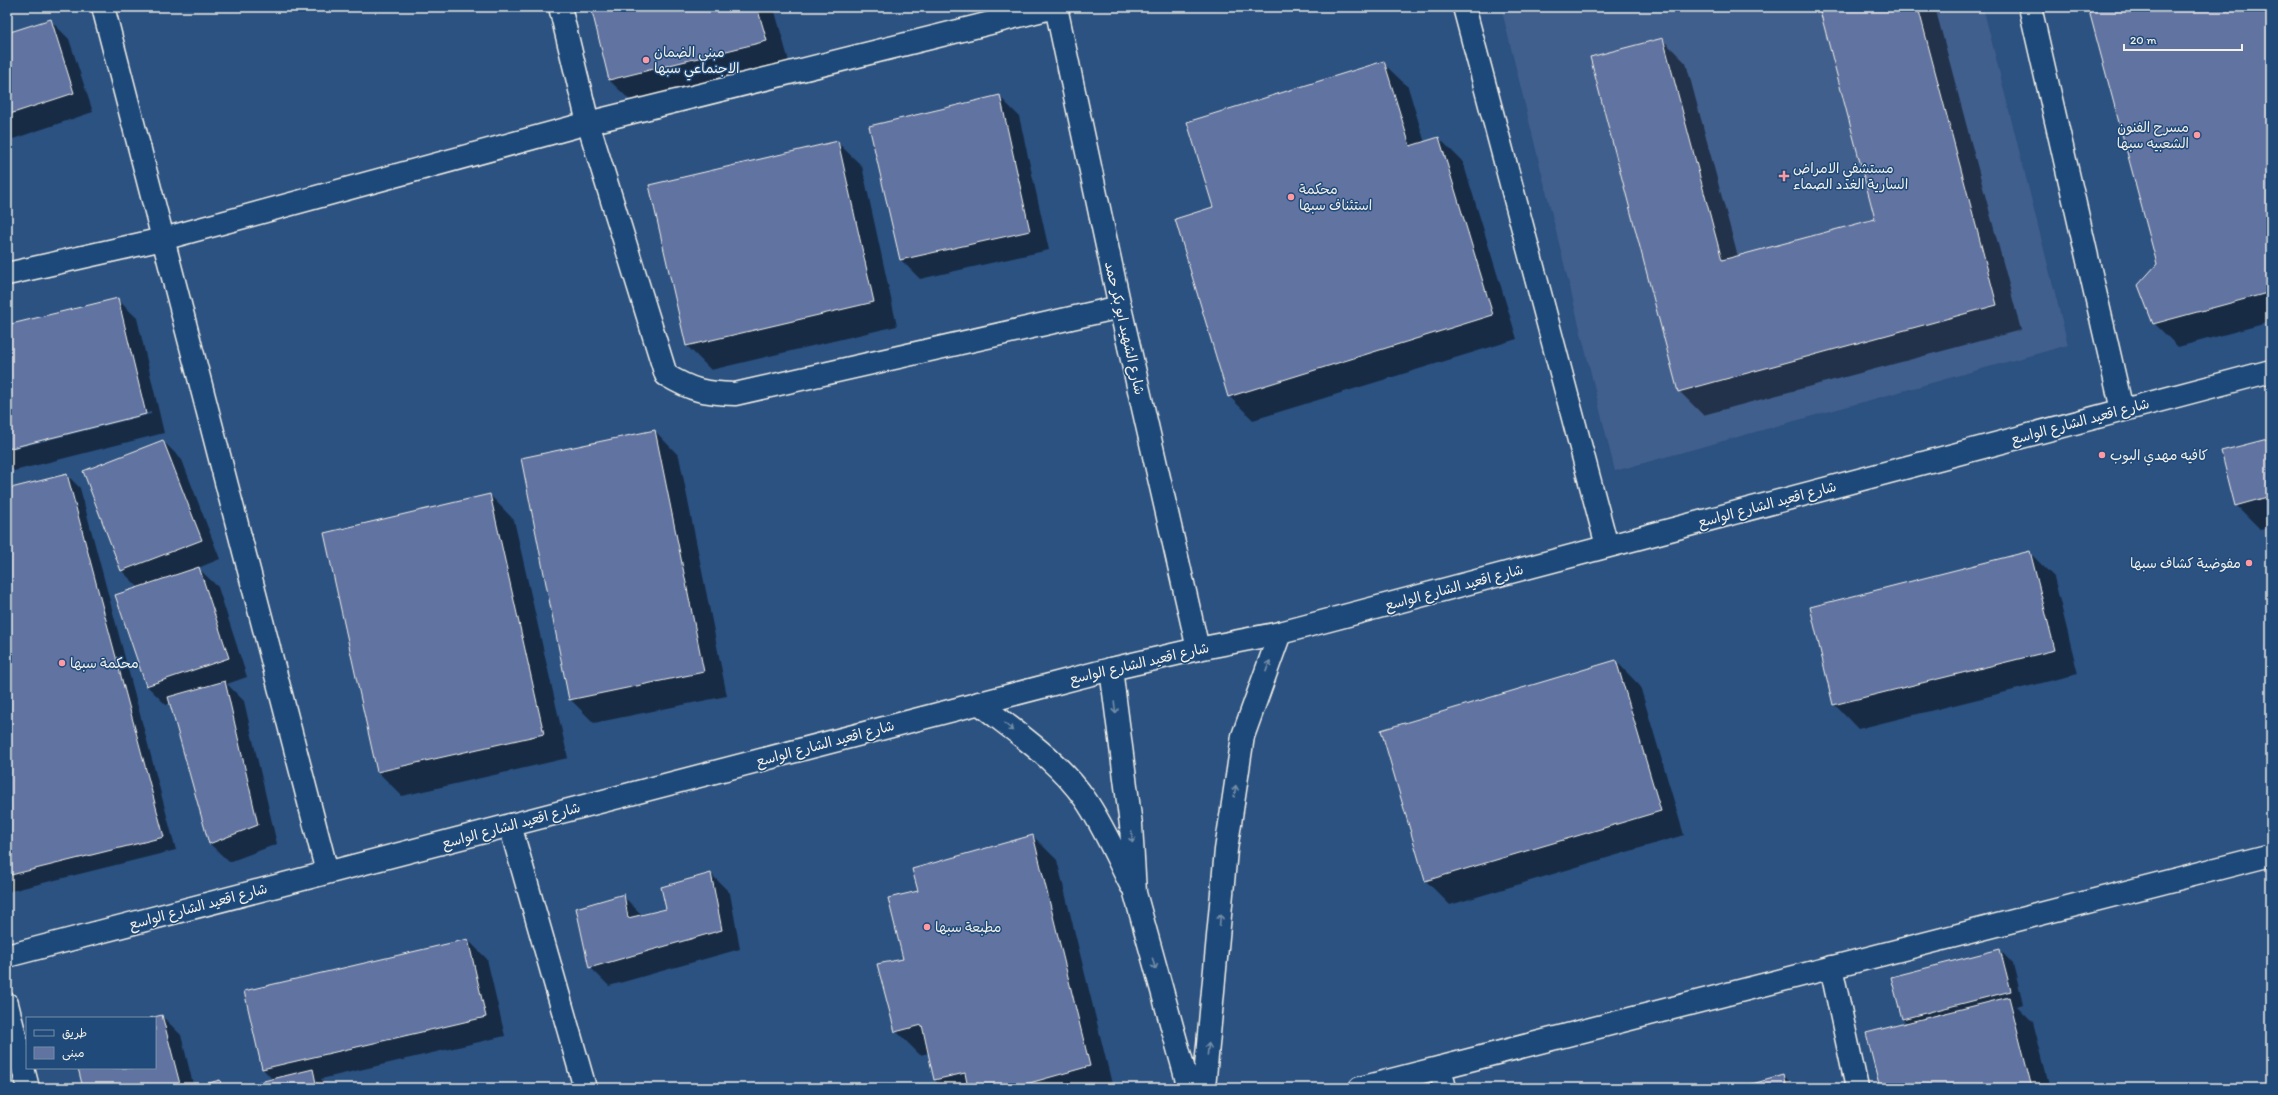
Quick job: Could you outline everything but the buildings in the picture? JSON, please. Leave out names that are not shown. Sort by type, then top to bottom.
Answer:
[{"type":"street","points":[[104,7],[327,872]]},
{"type":"street","points":[[560,7],[588,123],[666,375],[687,387],[706,393],[735,394],[1120,307]]},
{"type":"street","points":[[7,274],[163,239],[588,123],[1056,7]]},
{"type":"street","name":"شارع الشهيد ابو بكر حمد","points":[[1056,7],[1120,307],[1198,649]]},
{"type":"street","points":[[1464,7],[1607,546]]},
{"type":"street","points":[[2030,7],[2122,410]]},
{"type":"street","name":"شارع اقعيد الشارع الواسع","points":[[7,956],[1111,669],[1198,649],[1280,633],[2271,371]]},
{"type":"street","points":[[1204,1088],[1226,850],[1243,736],[1280,633]]},
{"type":"street","points":[[1111,669],[1131,826],[1135,893]]},
{"type":"street","points":[[979,703],[1046,758],[1085,798],[1104,832],[1135,893],[1189,1088]]},
{"type":"street","points":[[510,825],[585,1088]]},
{"type":"street","points":[[1360,1088],[1443,1078],[1831,967],[2271,855]]},
{"type":"street","points":[[1831,967],[1857,1088]]},
{"type":"street","points":[[7,1004],[28,1088]]},
{"type":"shaded area","name":"مستشفي الامراض السارية الغدد الصماء","points":[[1501,7],[1983,7],[2068,345],[1615,471]]},
{"type":"place","name":"مبني الضمان الاجنماعي سبها","points":[[646,60]]},
{"type":"place","name":"مسرح الفنون الشعبيه سبها","points":[[2197,135]]},
{"type":"place","name":"مستشفي الامراض السارية الغدد الصماء","points":[[1784,176]]},
{"type":"place","name":"محكمة استئناف سبها","points":[[1291,197]]},
{"type":"place","name":"كافيه مهدي البوب","points":[[2102,455]]},
{"type":"place","name":"مفوضية كشاف سبها","points":[[2249,563]]},
{"type":"place","name":"محكمة سبها","points":[[62,663]]},
{"type":"place","name":"مطبعة سبها","points":[[927,927]]}]
